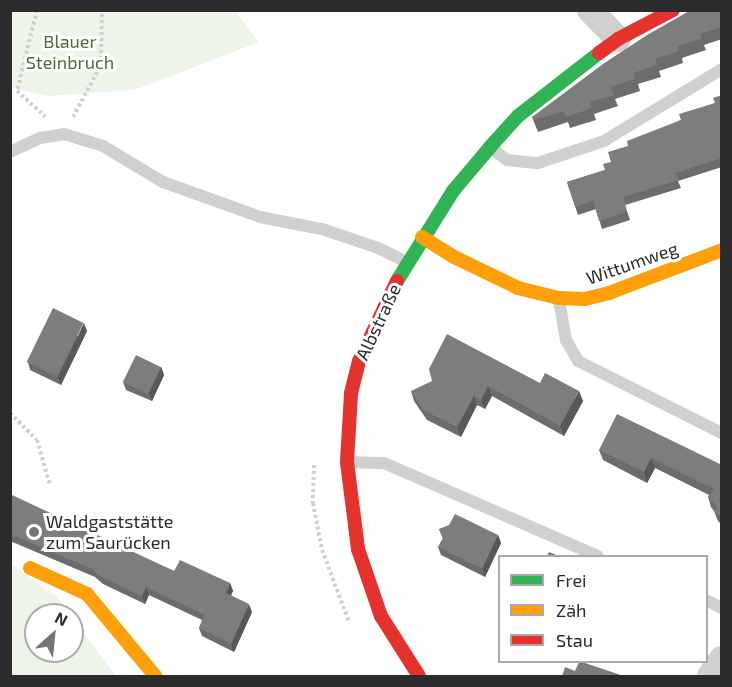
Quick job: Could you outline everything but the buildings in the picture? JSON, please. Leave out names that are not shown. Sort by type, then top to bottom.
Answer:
[{"type":"street","points":[[590,10],[618,39]]},
{"type":"street","name":"Albstraße","points":[[419,676],[381,616],[368,584],[358,549],[347,462],[351,394],[359,361],[376,320],[422,237],[453,190],[490,147],[518,116],[618,39],[673,10]]},
{"type":"street","name":"Wittumweg","points":[[422,237],[454,257],[518,288],[558,298],[585,299],[609,293],[722,250]]},
{"type":"street","points":[[30,568],[87,594],[155,676]]},
{"type":"street","points":[[710,676],[722,659]]},
{"type":"lane","points":[[490,147],[507,160],[538,163],[604,141],[722,69]]},
{"type":"lane","points":[[10,152],[40,138],[64,134],[103,146],[163,182],[260,217],[322,229],[378,248],[407,262]]},
{"type":"lane","points":[[558,298],[566,340],[578,361],[722,433]]},
{"type":"lane","points":[[347,462],[384,464],[596,555]]},
{"type":"lane","points":[[708,601],[722,608]]},
{"type":"path","points":[[37,10],[17,91],[64,134],[101,65],[102,10]]},
{"type":"path","points":[[10,413],[37,440],[50,485]]},
{"type":"green space","name":"Blauer Steinbruch","points":[[11,10],[235,11],[259,42],[134,90],[47,96],[11,88]]},
{"type":"green space","points":[[10,563],[57,597],[61,603],[24,603],[24,663],[84,663],[84,634],[116,676],[11,676]]},
{"type":"traffic: fast","points":[[397,281],[453,191],[490,147],[518,116],[599,53]]},
{"type":"traffic: slow","points":[[422,237],[454,257],[518,288],[559,298],[585,299],[609,293],[722,250]]},
{"type":"traffic: slow","points":[[30,568],[87,594],[155,676]]},
{"type":"traffic: jam","points":[[599,53],[618,39],[673,10]]},
{"type":"traffic: jam","points":[[397,281],[359,361],[351,394],[347,462],[358,549],[381,616],[419,676]]},
{"type":"place","name":"Waldgaststätte zum Saurücken","points":[[34,532]]}]
